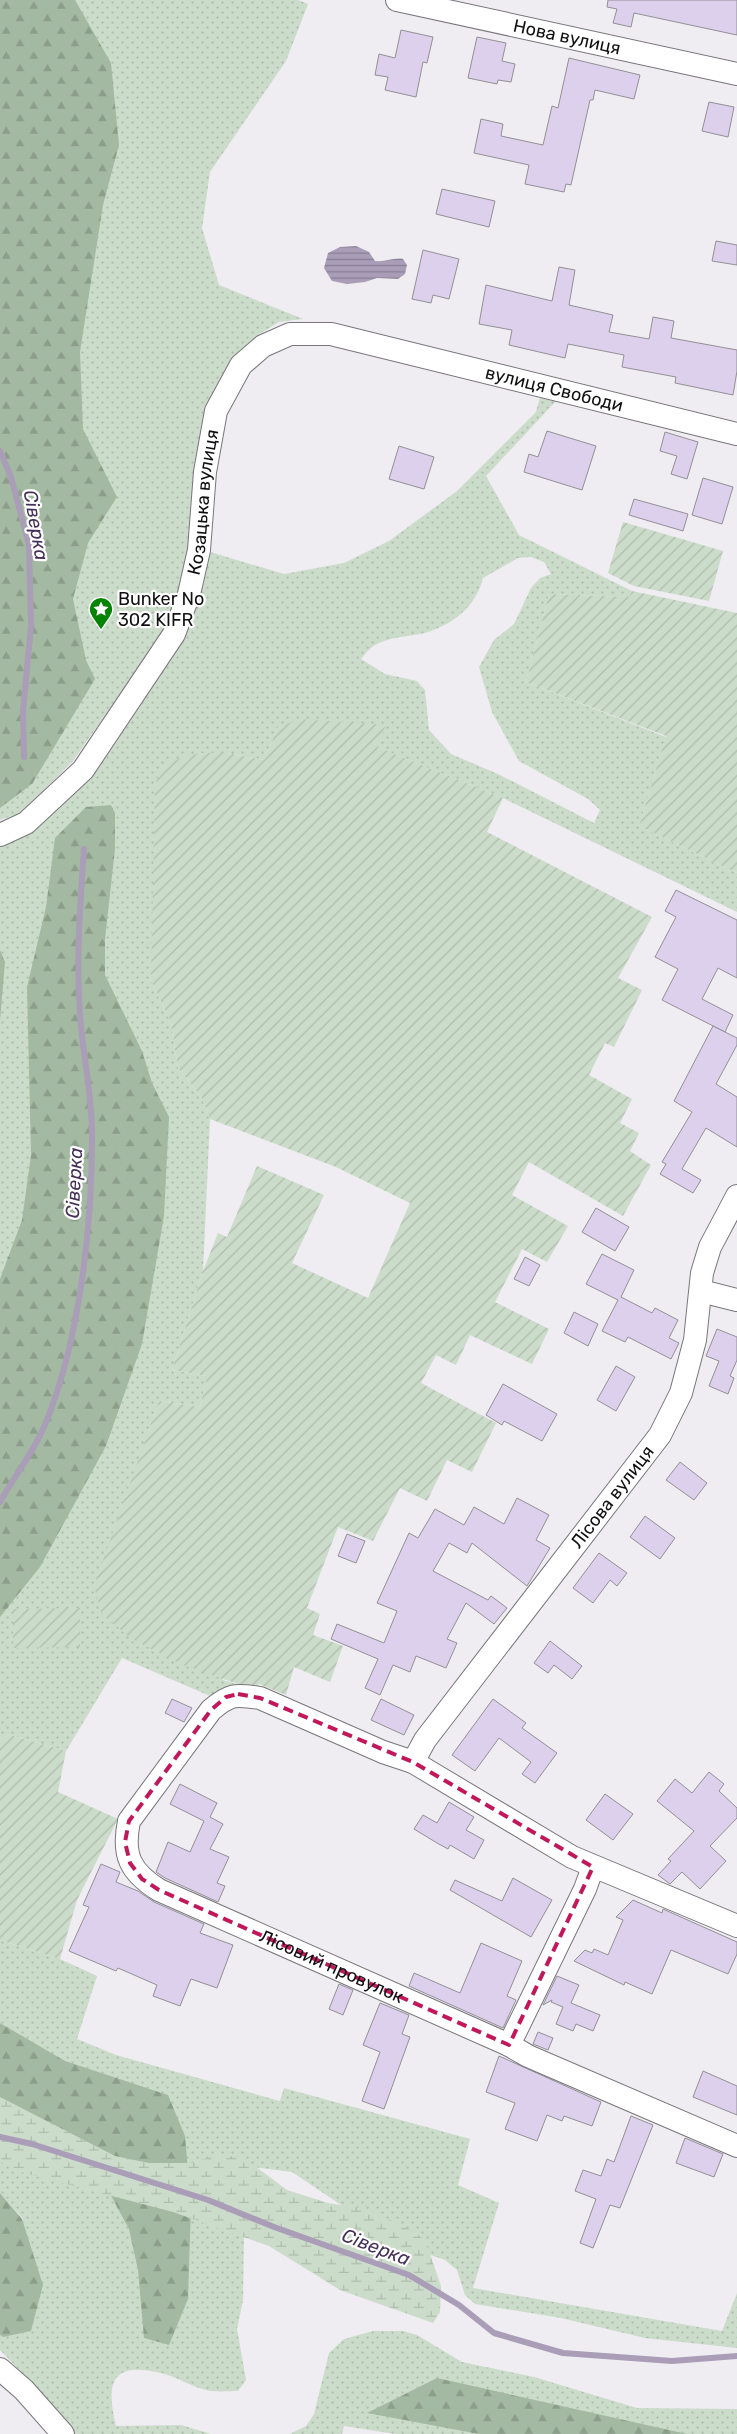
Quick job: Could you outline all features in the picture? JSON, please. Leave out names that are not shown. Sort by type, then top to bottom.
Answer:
[{"type":"street","name":"Нова вулиця","points":[[397,0],[737,74]]},
{"type":"street","name":"Козацька вулиця","points":[[0,836],[26,823],[83,770],[174,634],[189,594],[199,550],[205,472],[216,411],[241,365],[263,346],[290,334],[331,334],[371,345]]},
{"type":"street","name":"вулиця Свободи","points":[[371,345],[737,434]]},
{"type":"street","name":"Лісова вулиця","points":[[413,1762],[425,1740],[660,1435],[681,1393],[695,1340],[702,1273],[710,1247],[737,1196]]},
{"type":"street","points":[[701,1291],[737,1300]]},
{"type":"street","name":"Лісовий провулок","points":[[413,1762],[383,1752],[260,1698],[238,1694],[226,1697],[211,1710],[129,1821],[125,1842],[130,1863],[142,1879],[160,1890],[509,2045],[537,2060],[737,2146]]},
{"type":"street","points":[[413,1762],[572,1857],[593,1867],[620,1875],[737,1926]]},
{"type":"street","points":[[509,2045],[585,1889],[593,1867]]},
{"type":"street","points":[[0,2369],[24,2390],[63,2434]]},
{"type":"highlighted area","points":[[238,1694],[260,1698],[413,1762],[593,1867],[509,2045],[159,1890],[142,1879],[130,1863],[125,1842],[129,1821],[211,1710],[226,1697]]},
{"type":"green space","points":[[0,0],[298,0],[308,4],[286,61],[210,172],[202,228],[219,285],[303,319],[279,322],[258,335],[232,360],[187,570],[165,629],[73,761],[21,813],[0,820]]},
{"type":"green space","points":[[0,0],[75,0],[111,63],[119,145],[103,205],[80,352],[83,429],[117,497],[88,543],[73,599],[86,660],[95,679],[32,784],[0,808]]},
{"type":"green space","points":[[540,397],[557,400],[486,476],[519,535],[632,591],[629,597],[549,594],[526,682],[666,737],[639,826],[737,873],[737,912],[503,798],[376,747],[386,725],[278,727],[264,760],[227,753],[199,753],[151,980],[171,1023],[178,1068],[202,1098],[210,1119],[203,1271],[172,1370],[207,1376],[200,1407],[159,1401],[143,1448],[223,1680],[255,1690],[219,1691],[210,1696],[122,1658],[66,1751],[10,1735],[0,1739],[0,846],[30,831],[88,775],[210,552],[284,574],[344,563],[389,541],[457,491],[536,412]],"holes":[[[531,557],[544,562],[551,574],[540,578],[531,588],[514,624],[494,640],[479,667],[492,712],[519,761],[588,799],[600,810],[594,823],[498,774],[451,754],[429,730],[425,690],[417,681],[385,674],[361,659],[371,648],[381,642],[428,632],[447,624],[470,605],[480,588],[483,578],[518,558]]]},
{"type":"green space","points":[[623,522],[723,551],[709,601],[634,586],[608,573]]},
{"type":"green space","points":[[632,591],[737,613],[737,873],[639,826],[666,736],[526,682],[549,594],[629,597]]},
{"type":"green space","points":[[300,719],[386,725],[377,747],[503,798],[487,832],[652,917],[618,978],[642,990],[614,1047],[605,1043],[589,1075],[632,1099],[620,1123],[639,1133],[630,1151],[651,1165],[623,1216],[529,1162],[512,1195],[568,1226],[547,1262],[522,1249],[495,1302],[549,1329],[532,1364],[470,1335],[456,1365],[436,1355],[421,1383],[496,1423],[472,1472],[447,1460],[427,1501],[400,1488],[373,1541],[338,1527],[307,1608],[320,1614],[313,1635],[343,1646],[330,1682],[294,1667],[286,1695],[259,1684],[255,1690],[183,1665],[130,1638],[101,1612],[94,1586],[159,1401],[200,1407],[207,1376],[172,1370],[203,1271],[218,1233],[227,1237],[257,1166],[324,1195],[292,1263],[368,1298],[410,1203],[336,1167],[210,1119],[202,1098],[178,1068],[171,1023],[151,980],[155,786],[162,764],[199,753],[227,753],[264,760],[278,727]]},
{"type":"green space","points":[[111,805],[115,813],[115,849],[105,939],[105,975],[142,1051],[152,1083],[169,1117],[164,1216],[142,1344],[106,1446],[40,1567],[0,1617],[0,1279],[22,1220],[31,1155],[27,987],[46,907],[55,838],[86,807]]},
{"type":"green space","points":[[0,950],[5,962],[0,1021]]},
{"type":"green space","points":[[80,1608],[80,1647],[13,1648],[13,1609]]},
{"type":"green space","points":[[10,1735],[66,1751],[58,1792],[118,1819],[77,1900],[60,1959],[0,1940],[0,1739]]},
{"type":"green space","points":[[0,1940],[60,1959],[97,1976],[77,2039],[116,2055],[280,2101],[284,2088],[470,2139],[458,2185],[499,2203],[473,2288],[722,2331],[737,2293],[737,2348],[645,2338],[561,2318],[475,2304],[465,2295],[457,2270],[445,2260],[399,2244],[292,2172],[252,2167],[245,2178],[243,2300],[237,2329],[246,2380],[238,2391],[211,2391],[170,2376],[140,2370],[128,2371],[120,2375],[115,2381],[112,2390],[116,2426],[181,2425],[211,2434],[74,2434],[38,2389],[0,2350],[0,2335],[4,2337],[23,2219],[0,2193]]},
{"type":"green space","points":[[0,2023],[65,2061],[168,2095],[185,2136],[191,2206],[188,2299],[169,2345],[144,2338],[138,2270],[129,2229],[102,2179],[0,2119]]},
{"type":"green space","points":[[0,2097],[115,2156],[149,2163],[191,2163],[216,2155],[243,2157],[287,2190],[328,2203],[367,2209],[409,2229],[421,2237],[428,2248],[441,2286],[440,2312],[433,2323],[340,2290],[269,2246],[173,2212],[13,2170],[0,2161]]},
{"type":"green space","points":[[0,2193],[22,2219],[43,2285],[31,2331],[3,2337],[0,2335]]},
{"type":"green space","points":[[373,2331],[403,2331],[417,2335],[462,2362],[534,2377],[637,2408],[737,2409],[737,2434],[395,2434],[344,2426],[342,2434],[290,2434],[306,2426],[314,2414],[329,2353],[344,2339]]},
{"type":"green space","points":[[437,2378],[687,2434],[479,2434],[367,2413]]},
{"type":"shaded area","points":[[356,246],[369,252],[375,261],[403,259],[407,265],[405,274],[398,279],[377,278],[365,282],[347,284],[332,281],[324,268],[328,253],[340,247]]},
{"type":"building","points":[[608,0],[737,0],[737,35],[634,13],[631,27],[613,23],[617,9],[607,7]]},
{"type":"building","points":[[401,30],[433,37],[427,63],[423,62],[416,97],[385,90],[388,77],[375,75],[379,54],[395,58]]},
{"type":"building","points":[[477,37],[506,43],[502,61],[515,64],[511,82],[498,80],[497,84],[468,78]]},
{"type":"building","points":[[569,58],[640,75],[634,99],[595,90],[593,100],[590,100],[571,185],[566,184],[564,192],[525,184],[529,165],[474,153],[481,119],[503,124],[501,136],[543,145],[552,106],[558,108]]},
{"type":"building","points":[[709,102],[734,107],[728,137],[702,131]]},
{"type":"building","points":[[442,189],[495,201],[489,227],[436,214]]},
{"type":"building","points":[[716,241],[737,245],[737,265],[712,261]]},
{"type":"building","points":[[423,250],[459,259],[449,299],[433,295],[431,303],[412,299]]},
{"type":"building","points":[[559,267],[575,270],[569,305],[613,315],[609,332],[649,339],[653,317],[674,321],[671,338],[737,350],[737,371],[733,395],[675,383],[676,377],[622,367],[624,355],[568,344],[565,358],[509,345],[512,330],[479,324],[486,285],[552,301]]},
{"type":"building","points":[[547,431],[596,446],[582,490],[524,472],[529,454],[538,457]]},
{"type":"building","points":[[665,432],[698,442],[687,479],[671,474],[677,456],[660,451]]},
{"type":"building","points":[[399,446],[434,457],[424,489],[389,479]]},
{"type":"building","points":[[703,478],[733,487],[722,524],[692,515]]},
{"type":"building","points":[[634,499],[688,514],[683,531],[629,515]]},
{"type":"building","points":[[676,890],[737,920],[737,978],[718,968],[702,999],[733,1015],[725,1032],[662,1000],[678,969],[655,957],[676,917],[665,911]]},
{"type":"building","points":[[713,1026],[737,1038],[737,1045],[716,1084],[737,1097],[737,1147],[706,1128],[682,1169],[701,1180],[693,1193],[660,1174],[666,1164],[662,1162],[692,1112],[674,1101]]},
{"type":"building","points":[[596,1208],[629,1227],[615,1251],[582,1232]]},
{"type":"building","points":[[602,1254],[634,1270],[621,1297],[652,1313],[655,1308],[678,1320],[669,1338],[679,1343],[671,1359],[628,1337],[625,1342],[602,1331],[618,1300],[586,1284]]},
{"type":"building","points":[[525,1257],[540,1265],[529,1286],[514,1279]]},
{"type":"building","points":[[574,1312],[598,1324],[588,1346],[564,1333]]},
{"type":"building","points":[[717,1329],[737,1337],[737,1360],[730,1376],[734,1378],[728,1394],[709,1386],[719,1361],[706,1356]]},
{"type":"building","points":[[616,1366],[635,1377],[616,1411],[597,1400]]},
{"type":"building","points":[[503,1384],[557,1414],[542,1441],[504,1421],[502,1425],[486,1415]]},
{"type":"building","points":[[680,1462],[707,1483],[694,1500],[666,1480]]},
{"type":"building","points":[[517,1498],[549,1515],[536,1540],[550,1548],[527,1586],[472,1543],[467,1553],[449,1543],[433,1571],[488,1600],[491,1596],[507,1608],[494,1624],[466,1603],[447,1639],[457,1643],[446,1668],[416,1656],[410,1672],[393,1665],[380,1695],[365,1688],[378,1659],[331,1639],[337,1624],[384,1643],[397,1611],[377,1603],[409,1533],[418,1538],[435,1509],[464,1525],[474,1507],[504,1524]]},
{"type":"building","points":[[645,1516],[675,1538],[660,1559],[630,1537]]},
{"type":"building","points":[[347,1534],[365,1541],[356,1563],[338,1556]]},
{"type":"building","points":[[599,1553],[627,1573],[617,1586],[610,1580],[593,1603],[573,1588]]},
{"type":"building","points":[[550,1641],[582,1666],[572,1679],[554,1665],[548,1673],[534,1663]]},
{"type":"building","points":[[172,1699],[192,1708],[184,1722],[165,1713]]},
{"type":"building","points":[[381,1699],[414,1715],[404,1735],[371,1720]]},
{"type":"building","points":[[493,1699],[526,1723],[522,1728],[557,1753],[535,1783],[522,1774],[531,1762],[499,1738],[475,1771],[452,1755]]},
{"type":"building","points":[[709,1772],[724,1784],[719,1791],[737,1808],[737,1818],[710,1846],[726,1861],[700,1889],[682,1872],[670,1884],[658,1875],[671,1861],[668,1859],[694,1831],[657,1801],[675,1779],[692,1793]]},
{"type":"building","points":[[180,1784],[217,1803],[210,1817],[223,1824],[210,1849],[229,1857],[217,1883],[225,1886],[218,1902],[156,1872],[168,1842],[190,1852],[204,1821],[170,1804]]},
{"type":"building","points":[[605,1794],[633,1814],[613,1840],[586,1820]]},
{"type":"building","points":[[449,1802],[474,1817],[466,1830],[484,1840],[474,1859],[450,1845],[448,1849],[414,1829],[423,1815],[437,1823]]},
{"type":"building","points":[[101,1864],[120,1872],[116,1882],[138,1891],[154,1902],[204,1924],[200,1933],[233,1945],[217,1988],[191,1979],[180,2006],[153,1996],[157,1985],[118,1968],[116,1971],[69,1951],[89,1907],[83,1905]]},
{"type":"building","points":[[513,1878],[552,1900],[531,1937],[450,1890],[455,1880],[502,1901]]},
{"type":"building","points":[[633,1900],[662,1913],[663,1909],[737,1942],[737,1954],[728,1974],[671,1950],[652,1994],[625,1982],[624,1985],[574,1961],[585,1950],[592,1953],[594,1949],[608,1955],[623,1920],[616,1917]]},
{"type":"building","points":[[481,1943],[522,1961],[507,1996],[516,2000],[503,2028],[409,1986],[414,1973],[460,1993]]},
{"type":"building","points":[[557,1976],[579,1985],[571,2003],[600,2015],[593,2031],[576,2024],[573,2031],[556,2024],[563,2007],[551,2002],[552,2000],[543,2005]]},
{"type":"building","points":[[339,1984],[353,1990],[343,2015],[329,2009]]},
{"type":"building","points":[[380,2003],[409,2015],[402,2034],[410,2037],[384,2109],[362,2101],[380,2052],[363,2045]]},
{"type":"building","points":[[538,2032],[553,2038],[548,2050],[533,2044]]},
{"type":"building","points":[[499,2056],[601,2102],[592,2126],[564,2116],[562,2121],[547,2115],[537,2141],[505,2129],[515,2103],[486,2092]]},
{"type":"building","points":[[703,2071],[737,2086],[737,2115],[693,2097]]},
{"type":"building","points":[[631,2116],[653,2125],[620,2208],[610,2205],[593,2248],[580,2243],[596,2199],[575,2191],[583,2170],[601,2176],[607,2159],[614,2162]]},
{"type":"building","points":[[685,2138],[723,2154],[714,2177],[676,2163]]},
{"type":"waterway","name":"Сіверка","points":[[0,451],[11,477],[29,545],[31,626],[23,711],[24,757]]},
{"type":"waterway","name":"Сіверка","points":[[0,1502],[29,1456],[44,1427],[67,1358],[82,1281],[87,1241],[92,1165],[90,1101],[81,1030],[78,974],[84,849]]},
{"type":"waterway","name":"Сіверка","points":[[0,2137],[32,2144],[208,2200],[274,2227],[409,2275],[459,2305],[494,2333],[563,2353],[672,2361],[737,2356]]},
{"type":"place","name":"Bunker No 302 KIFR","points":[[101,630]]}]
